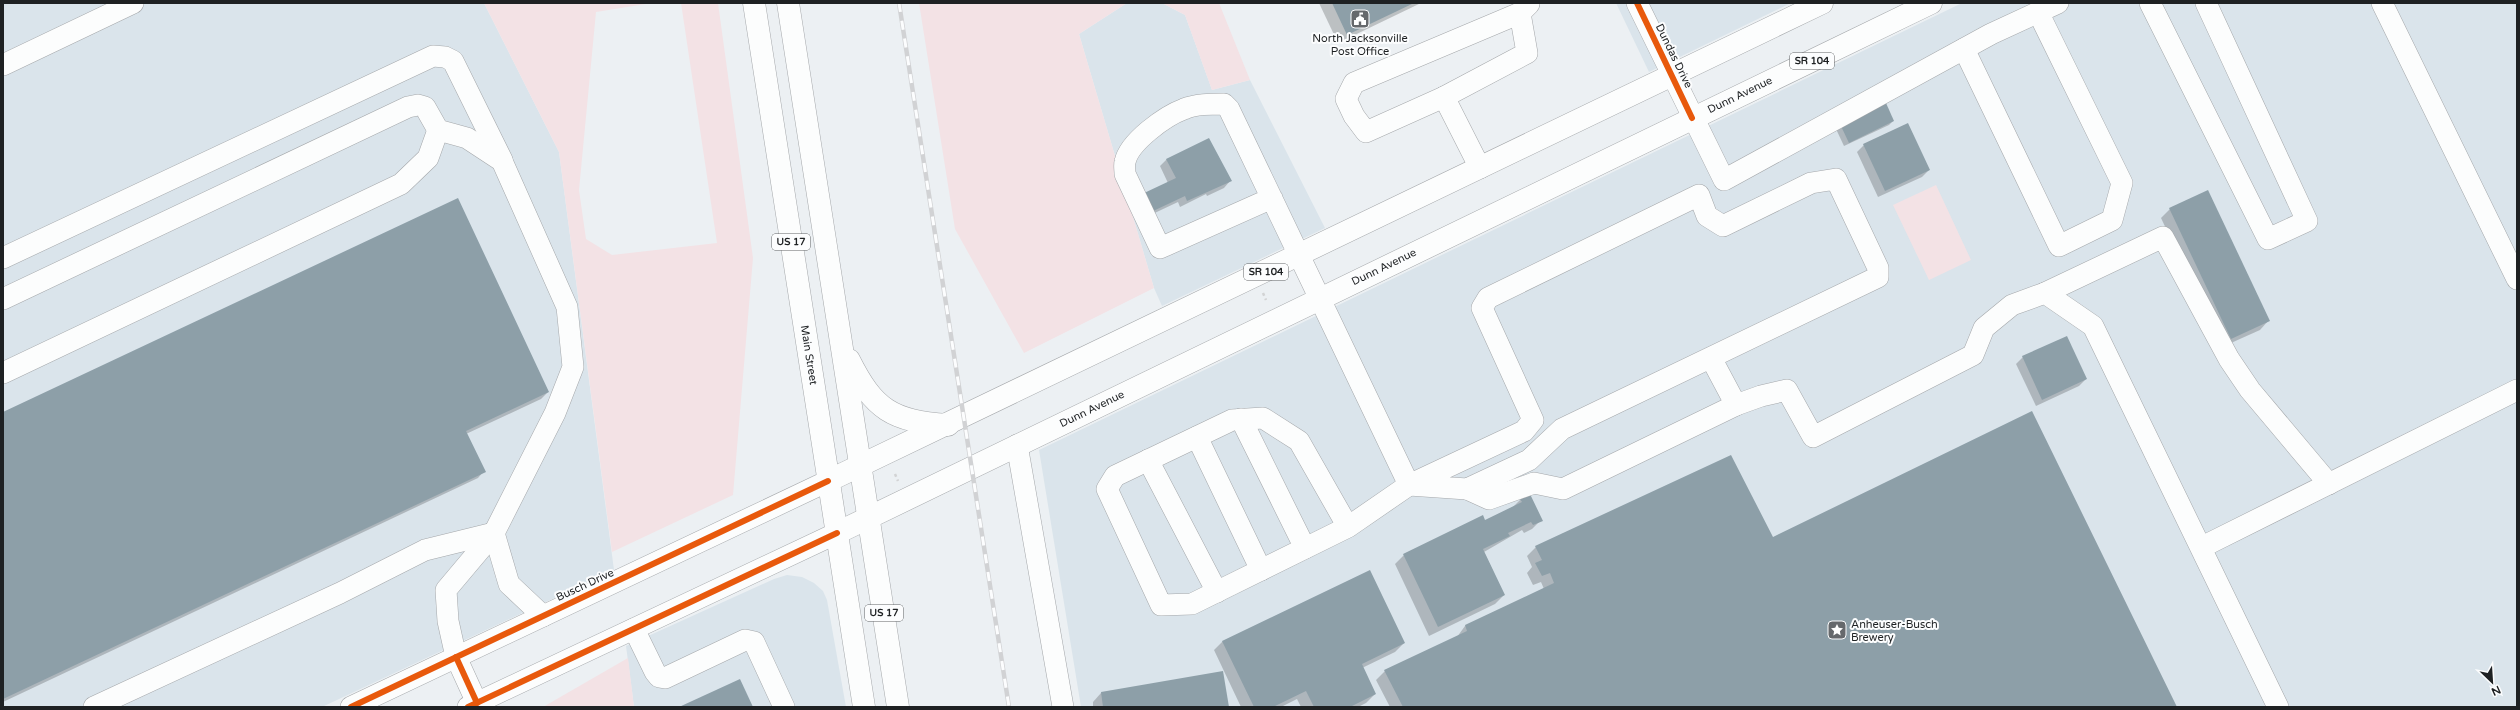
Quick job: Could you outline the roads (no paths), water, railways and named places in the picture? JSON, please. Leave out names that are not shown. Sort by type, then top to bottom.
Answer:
[{"type":"main road","name":"Main Street","points":[[754,3],[864,707]]},
{"type":"main road","name":"US 17","points":[[788,3],[898,707]]},
{"type":"main road","name":"SR 104","points":[[828,481],[949,425],[1822,3]]},
{"type":"main road","name":"Dunn Avenue","points":[[837,533],[1931,3]]},
{"type":"main road","points":[[841,343],[861,384],[881,407],[893,414],[918,423],[949,425]]},
{"type":"street","points":[[3,65],[133,3]]},
{"type":"street","name":"Dundas Drive","points":[[1637,3],[1692,118],[1724,180],[1964,49]]},
{"type":"street","points":[[2038,12],[2122,183],[2112,220],[2059,246],[1964,49],[2038,12],[2058,3]]},
{"type":"street","points":[[2150,3],[2268,239],[2307,220],[2206,3]]},
{"type":"street","points":[[2382,3],[2517,279]]},
{"type":"street","points":[[1524,8],[1526,53],[1444,97],[1366,132],[1354,116],[1346,99],[1354,83],[1524,8]]},
{"type":"street","points":[[3,258],[433,56],[445,56],[453,61],[502,161],[567,307],[573,367],[555,414],[494,533],[446,590],[448,621],[456,656],[473,705],[837,533]]},
{"type":"street","points":[[1444,97],[1480,168]]},
{"type":"street","points":[[1272,198],[1160,248],[1125,174],[1125,161],[1137,142],[1163,119],[1184,108],[1204,104],[1224,104],[1229,110],[1300,255],[1409,485]]},
{"type":"street","points":[[3,299],[408,107],[418,105],[425,107],[438,130],[467,138],[502,161]]},
{"type":"street","points":[[3,373],[401,184],[428,158],[438,130]]},
{"type":"street","points":[[1348,527],[1299,441],[1263,418],[1232,420],[1115,476],[1107,489],[1161,605],[1192,604],[1348,527],[1409,485],[1524,431],[1533,420],[1482,308],[1488,298],[1699,196],[1707,216],[1723,226],[1811,183],[1836,179],[1878,268],[1878,277],[1562,430],[1529,460],[1467,489]]},
{"type":"street","points":[[1409,485],[1467,489],[1489,499],[1534,483],[1562,489],[1736,405],[1761,396],[1787,390],[1813,437],[1972,355],[1984,328],[2012,305],[2045,293],[2163,237],[2229,359],[2250,390],[2329,484]]},
{"type":"street","points":[[2045,293],[2093,326],[2202,547],[2278,707]]},
{"type":"street","points":[[1711,358],[1736,405]]},
{"type":"street","points":[[2202,547],[2517,390]]},
{"type":"street","points":[[1241,419],[1305,548]]},
{"type":"street","points":[[1524,431],[1540,450]]},
{"type":"street","points":[[1196,437],[1261,570]]},
{"type":"street","points":[[1016,445],[1063,707]]},
{"type":"street","points":[[1148,460],[1217,592]]},
{"type":"street","name":"Busch Drive","points":[[351,707],[828,481]]},
{"type":"street","points":[[494,533],[509,584],[543,616]]},
{"type":"street","points":[[94,707],[340,593],[425,550],[494,533]]},
{"type":"street","points":[[634,629],[659,677],[665,678],[745,640],[754,642],[784,707]]},
{"type":"railway","points":[[899,3],[1009,707]]},
{"type":"place","name":"North Jacksonville Post Office","points":[[1360,19]]},
{"type":"place","name":"Anheuser-Busch Brewery","points":[[1837,630]]}]
